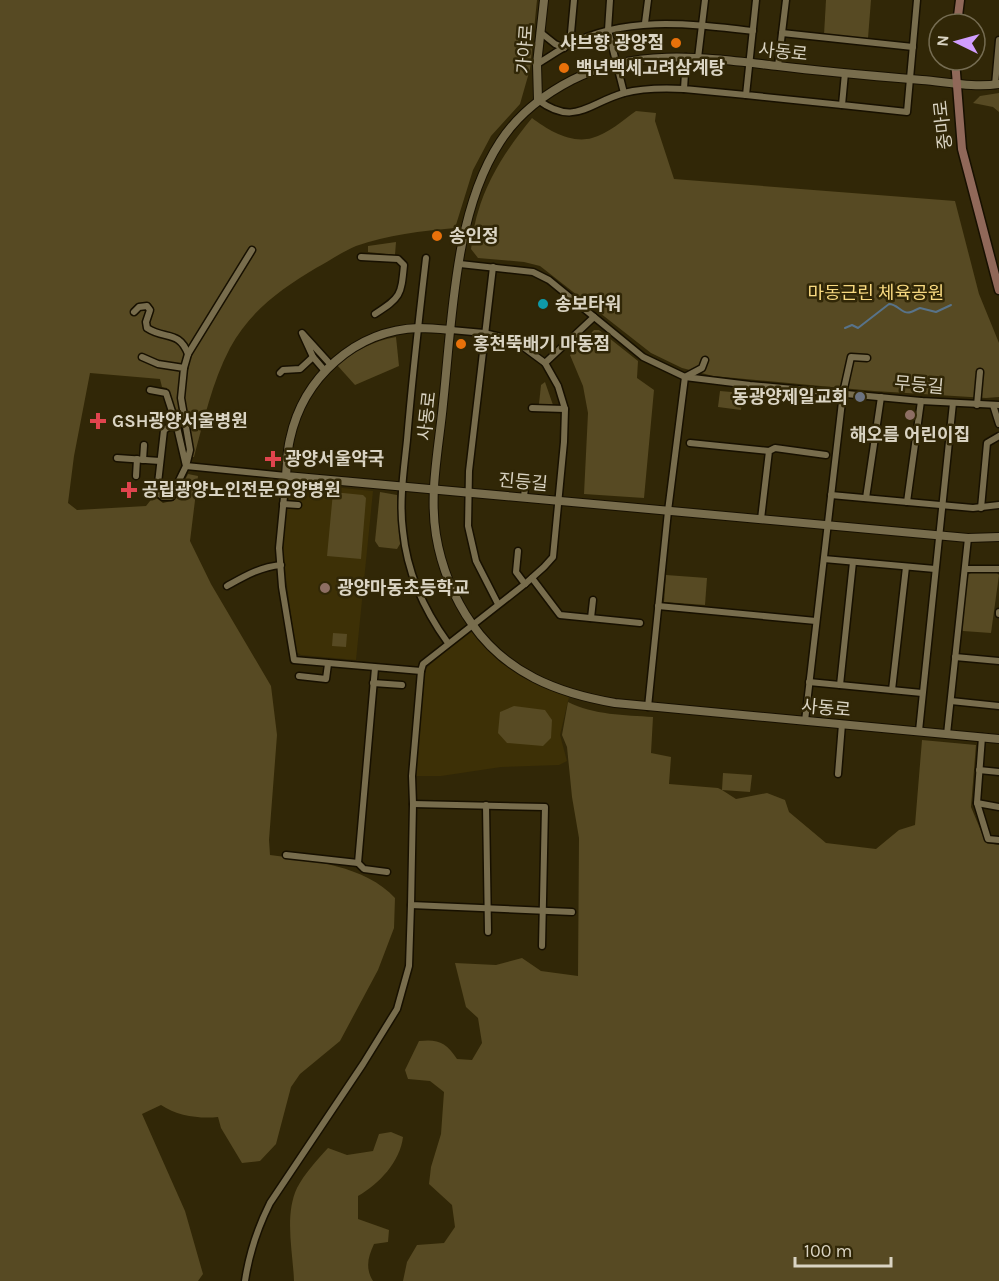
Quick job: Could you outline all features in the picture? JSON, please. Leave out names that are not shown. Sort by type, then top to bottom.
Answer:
[{"type":"main road","name":"중마로","points":[[956,72],[962,149],[999,290]]},
{"type":"street","name":"가야로","points":[[538,100],[537,64],[544,0]]},
{"type":"street","points":[[567,46],[574,0]]},
{"type":"street","points":[[610,0],[608,30],[624,93]]},
{"type":"street","points":[[645,23],[648,0]]},
{"type":"street","points":[[698,58],[705,0]]},
{"type":"street","points":[[746,95],[756,0]]},
{"type":"street","points":[[778,66],[786,0]]},
{"type":"street","points":[[538,100],[550,109],[567,114],[584,110],[624,93],[664,88],[907,111],[917,0]]},
{"type":"street","points":[[537,64],[567,46],[608,30],[645,23],[702,25],[753,31]]},
{"type":"street","points":[[540,32],[555,44],[567,46]]},
{"type":"street","points":[[782,33],[913,47]]},
{"type":"street","points":[[997,84],[999,40]]},
{"type":"street","points":[[684,89],[686,57]]},
{"type":"street","name":"사동로","points":[[997,84],[976,86],[956,82],[686,57],[617,63],[576,78],[538,100],[520,117],[500,142],[472,202],[459,264],[434,489],[436,536],[443,566],[472,624],[501,656],[546,685],[593,699],[648,706],[999,739]]},
{"type":"street","points":[[842,105],[845,73]]},
{"type":"street","points":[[177,427],[164,430],[157,492],[163,497],[171,497],[186,466],[190,450],[181,398],[188,354],[252,250]]},
{"type":"street","points":[[361,257],[398,259],[404,265],[402,289],[396,300],[375,314]]},
{"type":"street","points":[[426,258],[403,486],[402,529],[414,581],[438,629],[448,643]]},
{"type":"street","name":"무등길","points":[[459,264],[533,272],[549,280],[643,357],[685,377],[750,386],[996,405],[999,424]]},
{"type":"street","points":[[493,267],[468,492],[468,526],[476,561],[498,604]]},
{"type":"street","points":[[134,312],[139,307],[147,306],[150,310],[146,322],[147,328],[184,342],[188,354]]},
{"type":"street","points":[[545,363],[594,317]]},
{"type":"street","points":[[245,1281],[252,1248],[270,1203],[398,1009],[410,966],[412,776],[420,671],[423,664],[448,643],[532,578],[552,556],[559,501],[565,409],[558,386],[545,363],[514,340],[484,333],[418,328],[373,338],[357,345],[328,368],[311,387],[295,420],[289,440],[279,548],[294,660],[420,671]]},
{"type":"street","points":[[302,333],[328,368],[313,357],[302,333]]},
{"type":"street","points":[[142,357],[158,364],[184,368]]},
{"type":"street","points":[[280,373],[283,370],[300,369],[313,357]]},
{"type":"street","points":[[805,721],[843,393],[851,357],[867,358]]},
{"type":"street","points":[[648,706],[668,511],[685,377],[702,368],[705,360]]},
{"type":"street","points":[[976,405],[980,372]]},
{"type":"street","points":[[150,390],[166,393],[186,466]]},
{"type":"street","points":[[866,498],[881,397]]},
{"type":"street","points":[[907,502],[921,401]]},
{"type":"street","points":[[919,731],[953,403]]},
{"type":"street","points":[[532,408],[565,409]]},
{"type":"street","points":[[981,508],[987,443],[999,436]]},
{"type":"street","points":[[690,443],[769,451],[775,448],[826,455]]},
{"type":"street","points":[[136,476],[144,445]]},
{"type":"street","points":[[761,519],[769,451]]},
{"type":"street","points":[[117,458],[160,461]]},
{"type":"street","name":"진등길","points":[[186,466],[968,538],[999,537]]},
{"type":"street","points":[[524,498],[526,478]]},
{"type":"street","points":[[831,495],[981,508],[999,505]]},
{"type":"street","points":[[284,504],[298,505]]},
{"type":"street","points":[[947,734],[968,538]]},
{"type":"street","points":[[518,551],[516,572],[525,584]]},
{"type":"street","points":[[824,559],[935,569]]},
{"type":"street","points":[[840,685],[853,562]]},
{"type":"street","points":[[227,586],[267,566],[280,565]]},
{"type":"street","points":[[892,690],[906,567]]},
{"type":"street","points":[[965,569],[999,568]]},
{"type":"street","points":[[532,578],[560,615],[640,623]]},
{"type":"street","points":[[591,618],[593,600]]},
{"type":"street","points":[[658,606],[816,621]]},
{"type":"street","points":[[955,657],[999,661]]},
{"type":"street","points":[[299,676],[326,678],[328,663]]},
{"type":"street","points":[[358,863],[375,668]]},
{"type":"street","points":[[809,682],[922,693]]},
{"type":"street","points":[[373,683],[402,686]]},
{"type":"street","points":[[951,701],[999,706]]},
{"type":"street","points":[[838,774],[842,724]]},
{"type":"street","points":[[982,737],[977,803],[988,838],[999,840]]},
{"type":"street","points":[[979,770],[999,772]]},
{"type":"street","points":[[977,803],[999,807]]},
{"type":"street","points":[[413,804],[545,807],[542,946]]},
{"type":"street","points":[[486,805],[488,932]]},
{"type":"street","points":[[286,855],[358,863],[364,869],[387,872]]},
{"type":"street","points":[[411,905],[572,912]]},
{"type":"shaded area","name":"광양마동초등학교","points":[[293,483],[373,491],[356,660],[301,655],[296,652],[282,548],[288,488]]},
{"type":"shaded area","points":[[471,629],[501,663],[569,697],[560,735],[567,761],[559,765],[501,767],[441,776],[416,776],[424,670]]},
{"type":"green space","points":[[0,0],[537,0],[530,69],[520,104],[491,136],[473,170],[455,228],[392,236],[356,246],[303,276],[267,302],[247,323],[230,348],[209,401],[194,457],[192,457],[167,388],[162,387],[160,379],[90,373],[74,456],[68,503],[77,510],[146,506],[154,496],[163,503],[175,500],[188,474],[198,476],[190,541],[211,584],[271,686],[277,735],[269,840],[270,855],[337,866],[369,878],[395,898],[394,928],[378,970],[340,1041],[300,1074],[291,1087],[276,1144],[260,1161],[242,1163],[221,1128],[218,1117],[189,1116],[161,1105],[142,1114],[185,1211],[203,1274],[198,1281],[0,1281]]},
{"type":"green space","points":[[826,0],[871,0],[868,38],[824,35]]},
{"type":"green space","points":[[999,93],[999,112],[993,107],[973,103],[980,96]]},
{"type":"green space","name":"마동근린 체육공원","points":[[636,111],[656,113],[655,121],[674,179],[955,201],[979,294],[999,343],[999,397],[874,391],[713,376],[682,368],[651,353],[540,266],[524,262],[478,258],[471,249],[476,221],[487,186],[500,162],[532,118],[560,135],[584,139],[604,133]]},
{"type":"green space","points":[[396,242],[395,255],[368,252],[368,246]]},
{"type":"green space","points":[[594,330],[599,330],[638,361],[637,378],[654,390],[644,498],[584,494],[588,413],[583,386],[570,355]]},
{"type":"green space","points":[[396,337],[399,366],[355,385],[337,365],[365,347]]},
{"type":"green space","points":[[545,382],[553,405],[539,404],[541,385]]},
{"type":"green space","points":[[720,391],[743,393],[741,410],[718,407]]},
{"type":"green space","points":[[333,492],[363,495],[366,498],[361,559],[327,556]]},
{"type":"green space","points":[[380,492],[397,495],[400,544],[397,549],[379,547],[375,541]]},
{"type":"green space","points":[[996,572],[999,575],[991,633],[963,631],[961,629],[967,575]]},
{"type":"green space","points":[[666,575],[707,578],[705,605],[664,602]]},
{"type":"green space","points":[[333,633],[347,634],[346,647],[332,646]]},
{"type":"green space","points":[[568,702],[598,712],[653,717],[651,753],[671,757],[669,784],[718,788],[736,799],[767,793],[785,800],[789,812],[826,843],[876,849],[899,830],[915,825],[922,740],[976,745],[971,807],[986,843],[999,845],[999,1281],[403,1281],[407,1262],[417,1245],[444,1243],[455,1227],[452,1205],[429,1184],[431,1167],[441,1134],[444,1092],[430,1081],[408,1079],[405,1070],[419,1041],[441,1043],[457,1059],[472,1060],[482,1043],[478,1018],[466,1007],[455,963],[496,965],[522,958],[541,971],[578,976],[579,838],[567,747],[562,735]]},
{"type":"green space","points":[[514,706],[545,710],[552,720],[551,738],[543,746],[507,743],[498,733],[500,712]]},
{"type":"green space","points":[[723,773],[752,775],[750,792],[722,790]]},
{"type":"green space","points":[[391,1132],[403,1137],[398,1155],[381,1179],[358,1196],[358,1219],[389,1230],[388,1242],[374,1244],[370,1253],[368,1267],[373,1281],[294,1281],[290,1222],[293,1199],[300,1182],[328,1148],[347,1155],[373,1151],[379,1134]]},
{"type":"waterway","points":[[845,328],[852,325],[858,328],[889,304],[908,313],[920,308],[936,312],[951,305]]},
{"type":"place","name":"샤브향 광양점","points":[[676,43]]},
{"type":"place","name":"백년백세고려삼계탕","points":[[564,68]]},
{"type":"place","name":"송인정","points":[[437,236]]},
{"type":"place","name":"송보타워","points":[[543,304]]},
{"type":"place","name":"홍천뚝배기 마동점","points":[[461,344]]},
{"type":"place","name":"동광양제일교회","points":[[860,397]]},
{"type":"place","name":"해오름 어린이집","points":[[910,415]]},
{"type":"place","name":"GSH광양서울병원","points":[[98,421]]},
{"type":"place","name":"광양서울약국","points":[[273,459]]},
{"type":"place","name":"공립광양노인전문요양병원","points":[[129,490]]},
{"type":"place","name":"광양마동초등학교","points":[[325,588]]}]
